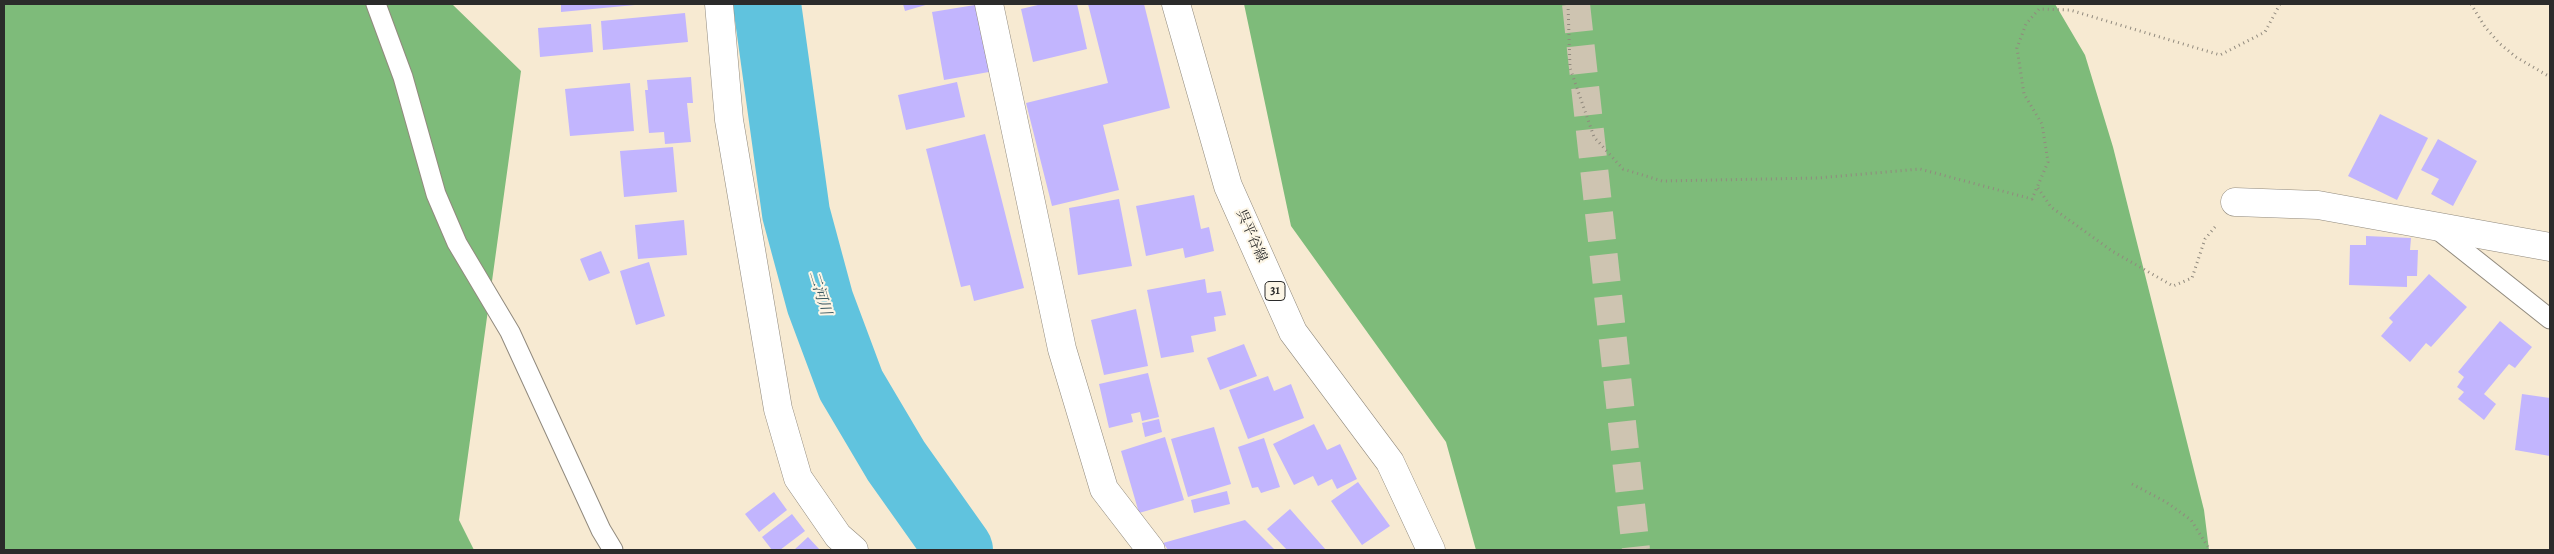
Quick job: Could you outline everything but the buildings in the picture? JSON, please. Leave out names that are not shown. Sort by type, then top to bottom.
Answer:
[{"type":"street","points":[[719,4],[729,120],[778,409],[798,478],[838,536],[854,550]]},
{"type":"street","points":[[989,4],[1062,349],[1104,489],[1151,550]]},
{"type":"street","name":"呉平谷線","points":[[1176,4],[1228,186],[1294,332],[1390,462],[1431,550]]},
{"type":"street","points":[[2235,202],[2318,205],[2550,247]]},
{"type":"lane","points":[[376,4],[403,77],[436,194],[458,243],[510,332],[601,530],[613,550]]},
{"type":"lane","points":[[2431,224],[2490,268],[2550,319]]},
{"type":"path","points":[[1568,4],[1570,68],[1594,137],[1623,169],[1662,181],[1818,178],[1920,169],[2032,200],[2048,162],[2042,124],[2024,94],[2017,48],[2026,24],[2038,9],[2070,10],[2220,55],[2265,32],[2280,4]]},
{"type":"path","points":[[2471,4],[2485,28],[2499,43],[2516,57],[2550,77]]},
{"type":"path","points":[[2037,187],[2051,207],[2112,251],[2173,286],[2192,278],[2205,239],[2235,202]]},
{"type":"path","points":[[2132,484],[2166,502],[2191,520],[2210,550]]},
{"type":"green space","points":[[4,4],[452,4],[521,71],[459,520],[474,550],[4,550]]},
{"type":"green space","points":[[1244,4],[2055,4],[2085,55],[2113,147],[2204,510],[2209,550],[1476,550],[1446,442],[1291,226]]},
{"type":"waterway","name":"二河川","points":[[767,4],[796,213],[820,302],[851,385],[896,461],[959,550]]},
{"type":"tunnel","points":[[1576,4],[1636,550]]}]
